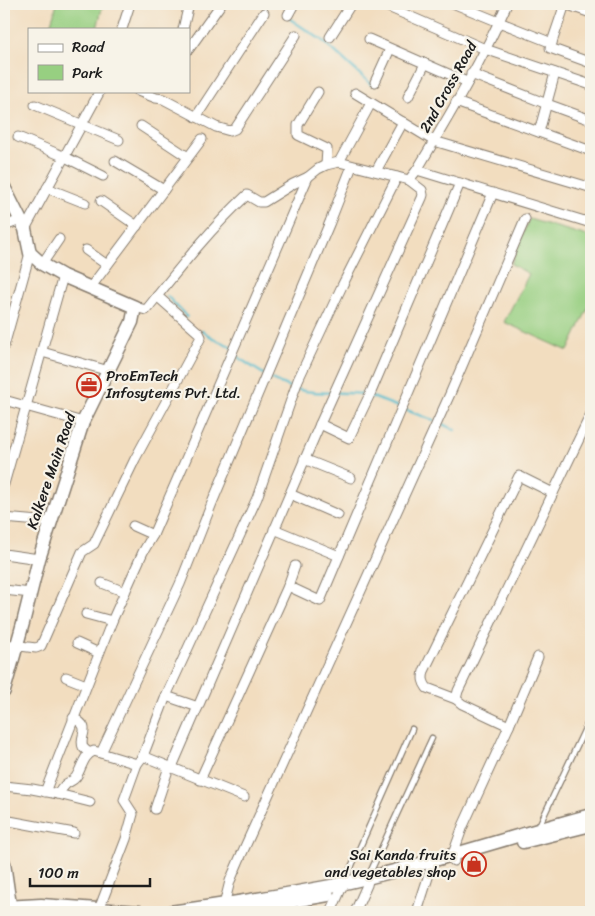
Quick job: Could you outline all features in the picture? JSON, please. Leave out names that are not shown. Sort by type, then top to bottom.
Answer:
[{"type":"main road","points":[[4,187],[23,224],[30,253],[42,264],[63,276],[135,307]]},
{"type":"main road","name":"Kalkere Main Road","points":[[5,684],[10,645],[31,593],[50,522],[83,422],[132,322],[135,307]]},
{"type":"main road","points":[[368,881],[537,834],[591,814]]},
{"type":"main road","points":[[537,834],[591,825]]},
{"type":"main road","points":[[170,912],[227,908],[342,887],[431,868],[453,858]]},
{"type":"main road","points":[[4,863],[8,908],[41,905],[98,911],[140,912]]},
{"type":"street","points":[[122,28],[130,4]]},
{"type":"street","points":[[183,28],[189,4]]},
{"type":"street","points":[[190,48],[221,4]]},
{"type":"street","points":[[288,15],[294,4]]},
{"type":"street","points":[[330,37],[351,4]]},
{"type":"street","points":[[455,4],[552,43]]},
{"type":"street","name":"2nd Cross Road","points":[[409,180],[417,170],[456,102],[507,4]]},
{"type":"street","points":[[591,12],[565,4],[550,48],[591,63]]},
{"type":"street","points":[[386,6],[485,49],[591,85]]},
{"type":"street","points":[[196,116],[264,13]]},
{"type":"street","points":[[141,92],[156,98],[165,95],[216,128],[230,131],[235,129],[296,35]]},
{"type":"street","points":[[369,39],[425,64],[591,120]]},
{"type":"street","points":[[375,82],[390,48]]},
{"type":"street","points":[[408,97],[425,64]]},
{"type":"street","points":[[539,132],[555,73]]},
{"type":"street","points":[[4,226],[23,224],[65,157],[99,92]]},
{"type":"street","points":[[318,92],[298,126],[298,135],[327,149],[326,165]]},
{"type":"street","points":[[355,93],[434,141],[589,188]]},
{"type":"street","points":[[456,102],[591,151]]},
{"type":"street","points":[[339,162],[370,103]]},
{"type":"street","points":[[35,105],[119,140]]},
{"type":"street","points":[[376,171],[403,122]]},
{"type":"street","points":[[141,126],[188,157]]},
{"type":"street","points":[[18,137],[65,157],[102,176]]},
{"type":"street","points":[[90,288],[202,139]]},
{"type":"street","points":[[115,161],[164,190]]},
{"type":"street","points":[[135,307],[146,310],[228,212],[247,194],[259,202],[264,202],[292,184],[308,177],[318,169],[339,162],[409,180],[422,190],[422,198],[304,460],[198,707],[170,767],[155,809]]},
{"type":"street","points":[[101,753],[180,584],[352,166]]},
{"type":"street","points":[[417,170],[591,223]]},
{"type":"street","points":[[45,792],[99,652],[143,552],[153,535],[308,177]]},
{"type":"street","points":[[98,911],[126,839],[133,814],[124,800],[166,696],[257,498],[298,380],[342,286],[397,177]]},
{"type":"street","points":[[320,424],[350,438],[372,392],[460,183]]},
{"type":"street","points":[[47,188],[84,203]]},
{"type":"street","points":[[288,586],[320,601],[493,193]]},
{"type":"street","points":[[101,201],[137,226]]},
{"type":"street","points":[[227,908],[230,881],[239,860],[446,403],[525,219]]},
{"type":"street","points":[[42,264],[59,239]]},
{"type":"street","points":[[86,250],[107,265]]},
{"type":"street","points":[[4,346],[30,253]]},
{"type":"street","points":[[4,484],[63,276]]},
{"type":"street","points":[[10,645],[36,648],[41,646],[82,552],[94,544],[135,459],[201,337],[158,296]]},
{"type":"street","points":[[42,352],[109,370]]},
{"type":"street","points":[[4,400],[83,422]]},
{"type":"street","points":[[456,699],[458,691],[591,414]]},
{"type":"street","points":[[304,460],[351,478]]},
{"type":"street","points":[[509,726],[462,704],[456,699],[427,688],[422,678],[519,476],[553,493]]},
{"type":"street","points":[[290,494],[338,515]]},
{"type":"street","points":[[4,518],[50,522]]},
{"type":"street","points":[[132,526],[153,535]]},
{"type":"street","points":[[274,529],[339,556]]},
{"type":"street","points":[[4,554],[39,559]]},
{"type":"street","points":[[200,780],[288,586],[295,566]]},
{"type":"street","points":[[102,583],[126,592]]},
{"type":"street","points":[[4,590],[31,593]]},
{"type":"street","points":[[86,614],[112,622]]},
{"type":"street","points":[[77,643],[99,652]]},
{"type":"street","points":[[453,858],[463,826],[538,657]]},
{"type":"street","points":[[66,677],[86,685]]},
{"type":"street","points":[[166,696],[198,707]]},
{"type":"street","points":[[73,718],[84,727],[83,747],[89,753]]},
{"type":"street","points":[[58,794],[65,785],[76,777],[86,756],[94,751],[170,767],[244,797]]},
{"type":"street","points":[[4,786],[58,794],[90,802]]},
{"type":"street","points":[[4,820],[74,833]]},
{"type":"street","points":[[417,912],[431,868]]},
{"type":"street","points":[[355,912],[368,881]]},
{"type":"street","points":[[331,912],[342,887]]},
{"type":"lane","points":[[537,834],[591,716]]},
{"type":"lane","points":[[342,887],[412,729]]},
{"type":"lane","points":[[368,881],[432,738]]},
{"type":"lane","points":[[586,912],[591,901]]},
{"type":"green space","points":[[57,4],[103,4],[97,28],[49,28]]},
{"type":"green space","points":[[529,219],[591,237],[591,302],[568,351],[504,322],[529,274],[511,264]]},
{"type":"waterway","points":[[290,19],[323,41],[372,85]]},
{"type":"waterway","points":[[167,296],[187,317]]},
{"type":"waterway","points":[[202,331],[231,348]]},
{"type":"waterway","points":[[235,353],[239,358],[265,375],[292,388],[302,391],[367,395],[435,421]]},
{"type":"waterway","points":[[440,423],[455,430]]},
{"type":"place","name":"ProEmTech Infosytems Pvt. Ltd.","points":[[89,385]]},
{"type":"place","name":"Sai Kanda fruits and vegetables shop","points":[[474,864]]}]
